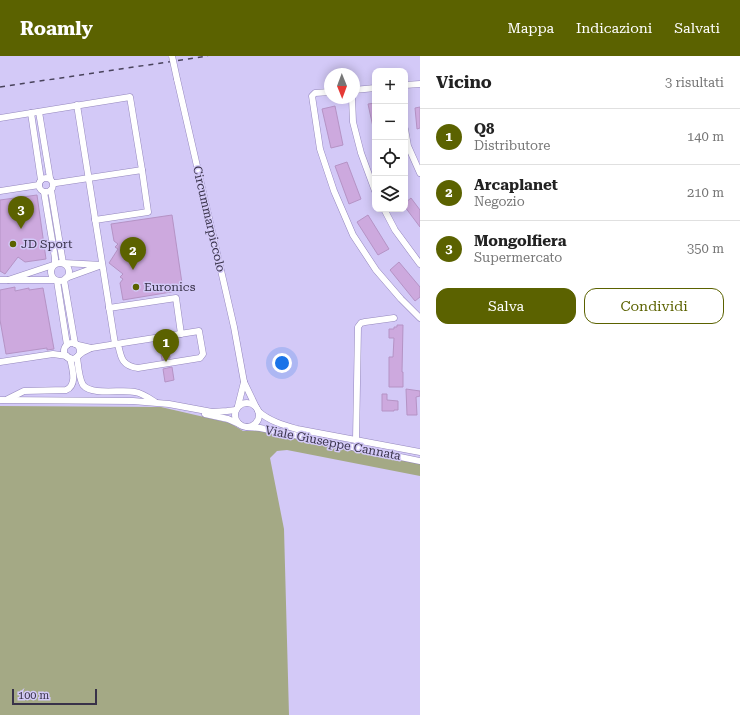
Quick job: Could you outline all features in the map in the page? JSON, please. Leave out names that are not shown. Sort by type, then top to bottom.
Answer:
[{"type":"street","name":"Circummarpiccolo","points":[[172,56],[234,327],[244,382],[257,409]]},
{"type":"street","points":[[408,85],[420,84]]},
{"type":"street","points":[[360,89],[372,88]]},
{"type":"street","points":[[324,92],[315,93],[312,96],[320,149],[334,191],[354,235],[376,270],[420,318]]},
{"type":"street","points":[[0,118],[130,97],[148,212],[95,220]]},
{"type":"street","points":[[352,104],[354,122],[361,153],[372,183]]},
{"type":"street","points":[[0,362],[53,354],[73,357],[91,348],[117,344],[181,334],[199,331],[203,354],[200,358],[138,368],[131,367],[124,362],[117,344],[109,308],[77,106]]},
{"type":"street","points":[[2,400],[24,391],[66,390],[70,388],[73,380],[73,357],[80,350],[77,344],[65,279],[69,270],[63,263],[52,181],[39,112]]},
{"type":"street","points":[[31,113],[40,189],[44,192],[55,258],[54,264],[50,269],[50,273],[56,280],[66,346],[65,352],[73,357],[82,383],[89,390],[137,392],[156,403]]},
{"type":"street","points":[[407,140],[408,146],[420,173]]},
{"type":"street","points":[[0,191],[40,182],[45,177],[52,181],[89,178],[142,170]]},
{"type":"street","points":[[44,192],[52,190]]},
{"type":"street","points":[[386,212],[395,230],[420,264]]},
{"type":"street","points":[[8,280],[58,262],[102,265]]},
{"type":"street","points":[[0,280],[60,281],[102,265]]},
{"type":"street","points":[[109,308],[176,298],[181,334]]},
{"type":"street","points":[[356,440],[358,326],[365,322],[394,318]]},
{"type":"street","points":[[53,354],[71,343],[91,348]]},
{"type":"street","name":"Circummarpiccolo","points":[[237,408],[244,382]]},
{"type":"street","points":[[37,400],[33,399],[31,395],[38,390]]},
{"type":"street","points":[[127,391],[132,394],[132,397],[128,401]]},
{"type":"street","points":[[2,400],[128,401],[169,404],[212,412],[227,411],[237,408],[242,404],[249,403],[257,409],[259,415],[256,422],[246,427],[228,419],[169,404]]},
{"type":"street","points":[[237,408],[235,418],[240,424]]},
{"type":"street","name":"Viale Giuseppe Cannata","points":[[257,409],[263,415],[283,425],[297,429],[420,452]]},
{"type":"street","name":"Viale Giuseppe Cannata","points":[[246,427],[260,428],[420,461]]},
{"type":"green space","points":[[0,406],[161,407],[230,423],[243,431],[262,431],[420,463],[420,476],[287,450],[277,451],[270,458],[284,529],[289,715],[0,715]]},
{"type":"building","points":[[372,103],[372,122],[368,104]]},
{"type":"building","points":[[335,106],[343,145],[331,148],[322,109]]},
{"type":"building","points":[[420,107],[420,128],[417,129],[415,108]]},
{"type":"building","points":[[347,162],[361,199],[349,204],[335,166]]},
{"type":"building","points":[[37,195],[46,259],[25,262],[18,257],[5,274],[0,271],[0,200]]},
{"type":"building","points":[[411,198],[420,210],[420,227],[408,211],[408,200]]},
{"type":"building","points":[[172,215],[183,290],[123,300],[120,283],[123,279],[120,277],[123,274],[109,263],[118,249],[115,247],[118,244],[114,241],[111,224]]},
{"type":"building","points":[[368,215],[389,249],[378,255],[357,222]]},
{"type":"building","points":[[399,262],[420,287],[420,297],[415,301],[390,270]]},
{"type":"building","points":[[15,287],[15,291],[29,288],[29,290],[43,288],[54,349],[47,350],[47,348],[6,354],[0,320],[0,290]]},
{"type":"building","points":[[397,325],[403,325],[403,387],[389,387],[389,357],[393,357],[394,338],[389,338],[389,329],[394,329]]},
{"type":"building","points":[[168,346],[170,358],[162,360],[160,347]]},
{"type":"building","points":[[172,367],[174,380],[165,382],[163,369]]},
{"type":"building","points":[[406,389],[420,391],[420,396],[416,397],[417,415],[407,415]]},
{"type":"building","points":[[382,394],[387,394],[387,400],[398,401],[398,410],[382,411]]},
{"type":"railway","points":[[0,87],[208,56]]},
{"type":"place","name":"Mongolfiera","points":[[21,229]]},
{"type":"place","name":"JD Sport","points":[[13,244]]},
{"type":"place","name":"Arcaplanet","points":[[133,270]]},
{"type":"place","name":"Euronics","points":[[136,287]]},
{"type":"place","name":"Q8","points":[[166,362]]}]
